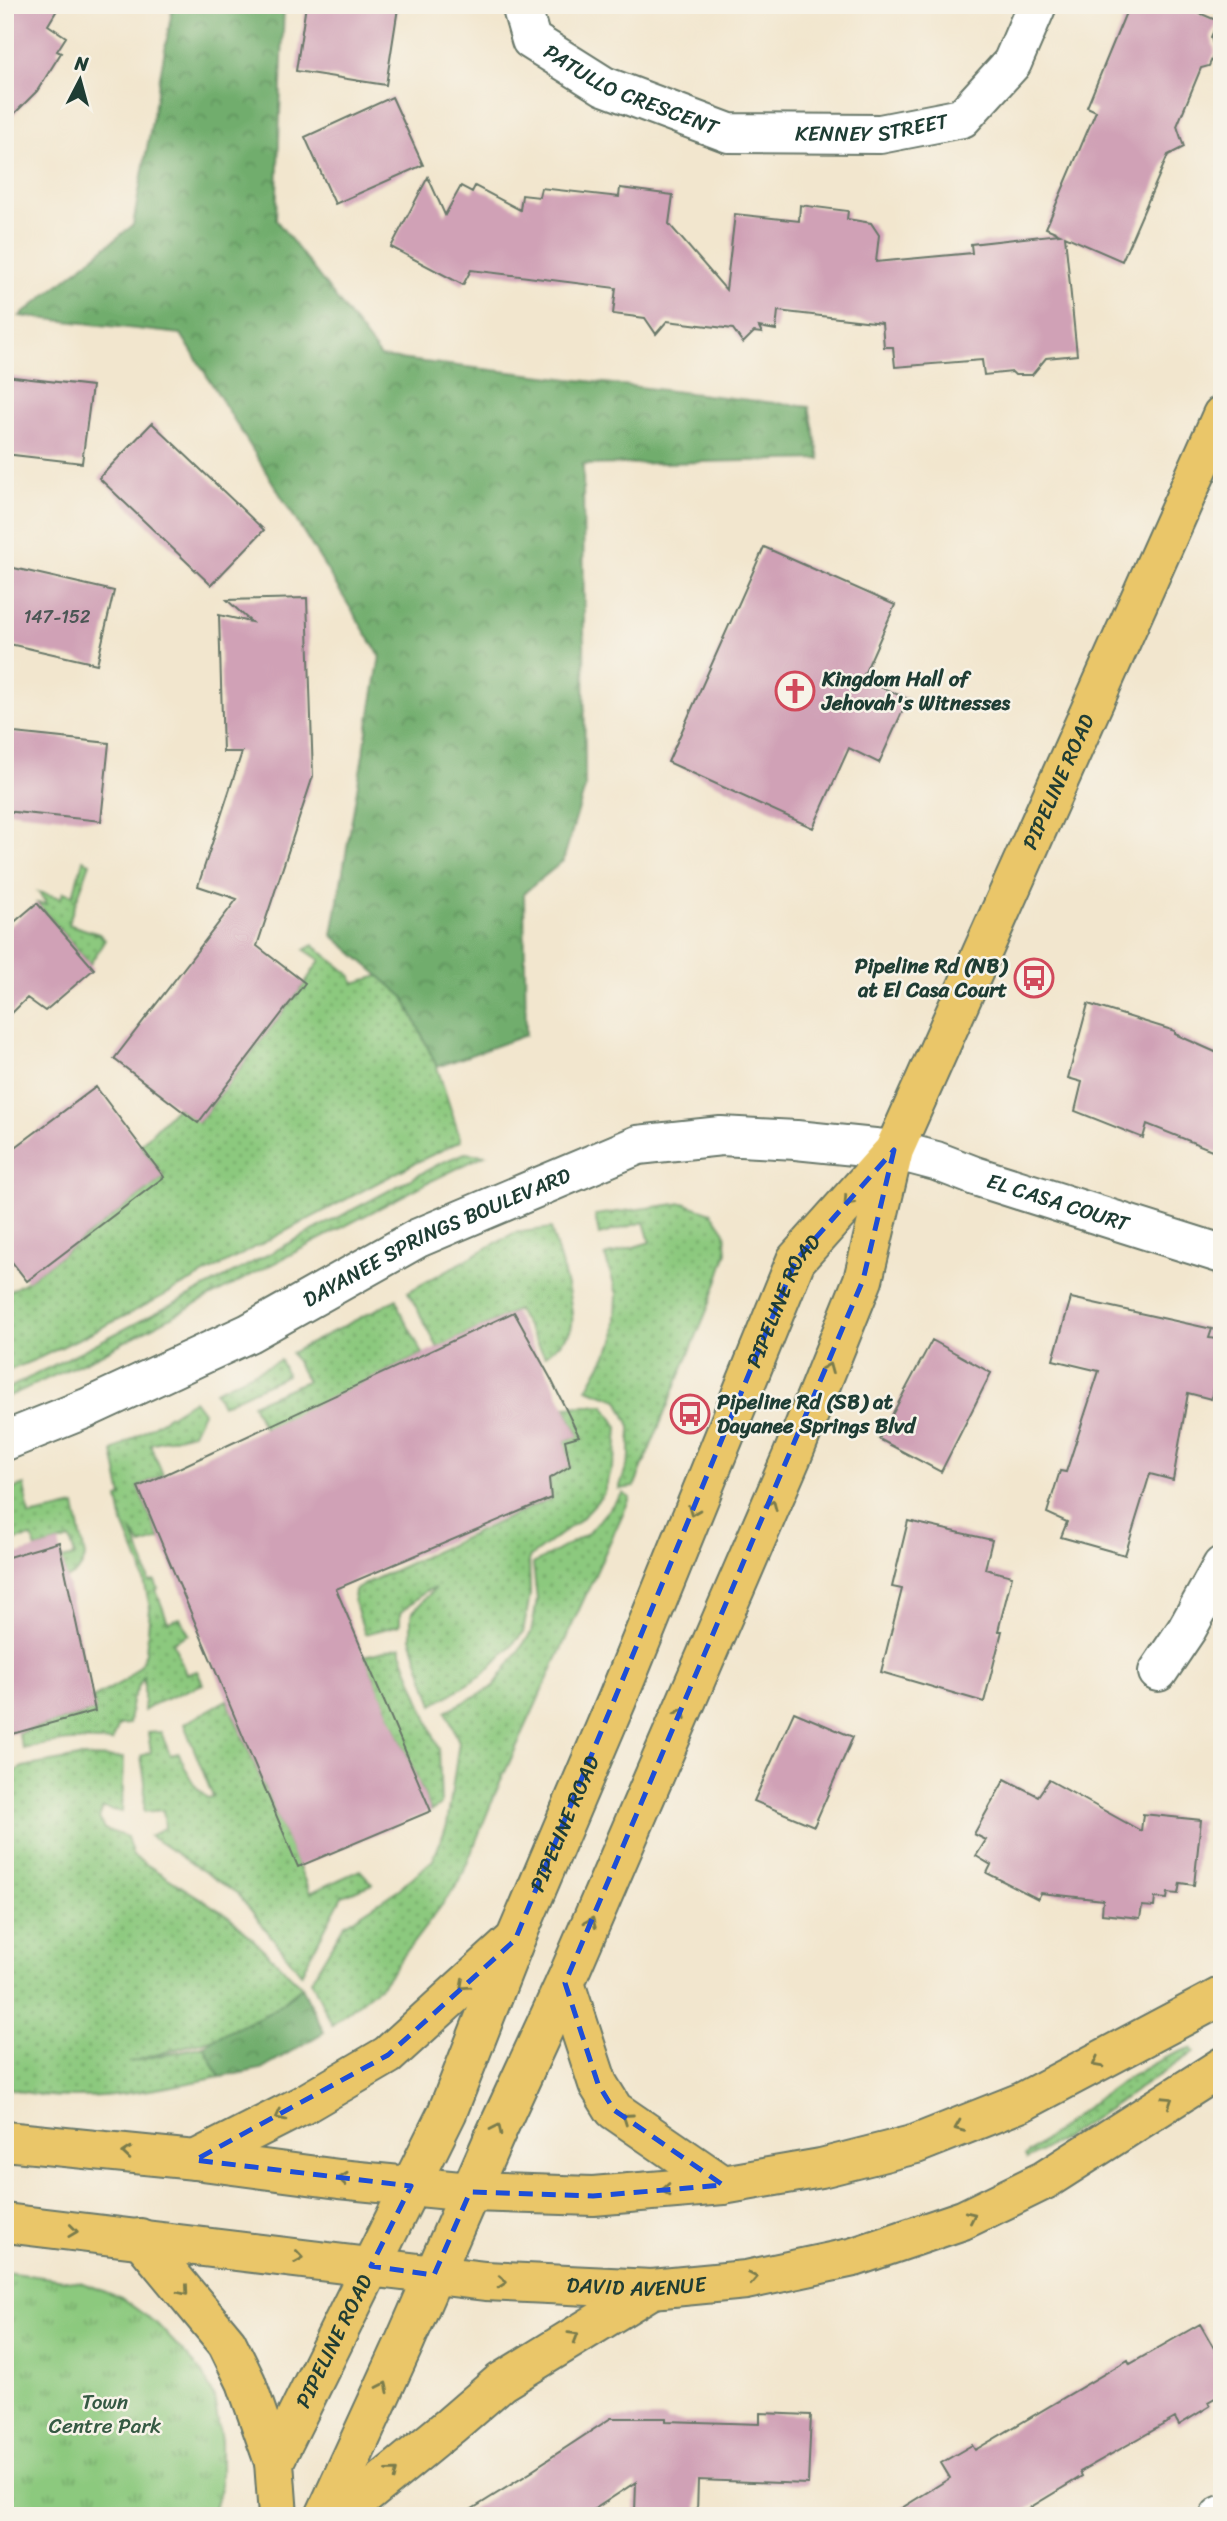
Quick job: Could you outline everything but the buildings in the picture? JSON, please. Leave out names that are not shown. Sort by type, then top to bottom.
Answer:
[{"type":"main road","name":"PIPELINE ROAD","points":[[325,2516],[565,1983],[793,1454],[863,1280],[894,1150],[1222,415]]},
{"type":"main road","name":"PIPELINE ROAD","points":[[274,2462],[447,2113],[515,1940],[796,1260],[894,1150]]},
{"type":"main road","points":[[195,2160],[300,2106],[387,2056],[515,1940]]},
{"type":"main road","points":[[565,1983],[598,2084],[614,2110],[723,2185]]},
{"type":"main road","points":[[5,2141],[470,2192],[593,2196],[723,2185],[821,2168],[916,2144],[1022,2102],[1222,1996]]},
{"type":"main road","name":"DAVID AVENUE","points":[[5,2223],[434,2275],[554,2286],[652,2289],[746,2280],[854,2257],[963,2220],[1045,2180],[1222,2067]]},
{"type":"main road","points":[[140,2238],[227,2343],[246,2382],[274,2462],[278,2516]]},
{"type":"main road","points":[[340,2516],[500,2382],[652,2289]]},
{"type":"street","name":"PATULLO CRESCENT","points":[[520,5],[531,40],[604,86],[729,133],[770,132]]},
{"type":"street","name":"KENNEY STREET","points":[[770,132],[880,134],[962,118],[1012,64],[1037,5]]},
{"type":"street","name":"DAYANEE SPRINGS BOULEVARD","points":[[5,1441],[88,1408],[249,1333],[418,1238],[638,1146],[721,1136],[894,1150]]},
{"type":"street","name":"EL CASA COURT","points":[[894,1150],[936,1161],[975,1176],[1222,1254]]},
{"type":"street","points":[[1158,1672],[1187,1629],[1222,1566]]},
{"type":"highlighted area","points":[[894,1150],[863,1280],[565,1983],[598,2084],[614,2110],[723,2185],[593,2196],[470,2192],[434,2275],[371,2266],[411,2186],[195,2160],[388,2055],[515,1940],[796,1260]]},
{"type":"green space","points":[[173,5],[284,5],[276,220],[381,357],[809,407],[820,459],[583,465],[585,788],[563,861],[524,893],[526,1035],[437,1067],[404,997],[332,935],[380,656],[181,334],[20,316],[133,225]]},
{"type":"green space","points":[[83,860],[90,863],[68,924],[99,934],[105,940],[90,964],[37,903],[47,904],[38,892],[61,898],[63,892],[73,895]]},
{"type":"green space","points":[[313,945],[350,975],[354,983],[379,976],[404,997],[437,1067],[461,1141],[123,1317],[5,1372],[5,1294],[27,1281],[164,1177],[140,1145],[177,1107],[199,1122],[320,960],[305,950]]},
{"type":"green space","points":[[465,1153],[485,1155],[97,1356],[5,1398],[5,1390]]},
{"type":"green space","points":[[683,1203],[712,1213],[725,1232],[727,1252],[710,1303],[634,1487],[619,1489],[630,1457],[630,1426],[618,1400],[587,1389],[615,1339],[617,1294],[605,1256],[650,1242],[644,1222],[599,1235],[595,1215]]},
{"type":"green space","points":[[551,1228],[572,1309],[571,1329],[563,1340],[545,1356],[517,1310],[438,1348],[408,1292],[514,1233]]},
{"type":"green space","points":[[397,1299],[400,1311],[423,1354],[265,1430],[252,1404],[307,1381],[291,1353]]},
{"type":"green space","points":[[280,1360],[287,1375],[222,1405],[215,1391]]},
{"type":"green space","points":[[194,1400],[203,1412],[193,1433],[150,1444],[163,1475],[138,1487],[160,1539],[141,1545],[132,1531],[149,1582],[155,1581],[168,1622],[180,1618],[189,1634],[173,1642],[186,1674],[197,1671],[203,1684],[156,1703],[144,1711],[144,1675],[132,1700],[129,1724],[119,1725],[112,1742],[68,1741],[23,1749],[18,1733],[95,1711],[93,1698],[124,1681],[141,1665],[146,1652],[150,1608],[141,1567],[123,1524],[118,1498],[122,1497],[113,1451]]},
{"type":"green space","points":[[604,1405],[618,1427],[616,1456],[603,1495],[582,1518],[529,1558],[530,1595],[523,1633],[484,1674],[433,1705],[411,1638],[411,1614],[435,1588],[426,1591],[400,1613],[400,1625],[365,1634],[354,1601],[355,1590],[551,1498],[549,1479],[569,1466],[565,1440],[579,1436],[565,1407]]},
{"type":"green space","points":[[24,1485],[29,1516],[75,1506],[85,1556],[79,1570],[66,1579],[62,1559],[75,1556],[70,1539],[36,1549],[32,1537],[5,1542],[5,1492]]},
{"type":"green space","points":[[623,1493],[630,1498],[495,1794],[460,1881],[382,1984],[332,2025],[311,1980],[344,1925],[399,1889],[433,1860],[447,1825],[459,1742],[446,1711],[493,1687],[531,1633],[537,1600],[533,1564],[587,1534]]},
{"type":"green space","points":[[401,1647],[439,1749],[441,1805],[431,1811],[364,1656]]},
{"type":"green space","points":[[227,1700],[310,1893],[360,1870],[373,1884],[342,1896],[301,1974],[238,1894],[150,1836],[165,1827],[163,1810],[144,1812],[145,1782],[141,1756],[151,1752],[148,1733],[161,1732],[170,1755],[179,1753],[197,1788],[207,1798],[213,1797],[184,1724]]},
{"type":"green space","points":[[79,1757],[124,1758],[122,1812],[103,1808],[99,1818],[104,1829],[127,1837],[133,1856],[230,1917],[302,1987],[269,2013],[215,2038],[130,2062],[204,2046],[220,2077],[140,2092],[85,2097],[57,2097],[5,2087],[5,1776],[23,1767]]},
{"type":"green space","points":[[302,1987],[324,2032],[261,2069],[220,2077],[204,2046],[215,2038],[269,2013]]},
{"type":"green space","points":[[1191,2048],[1194,2052],[1066,2137],[1027,2159],[1025,2156],[1125,2080],[1169,2056]]},
{"type":"green space","name":"Town Centre Park","points":[[5,2272],[80,2282],[121,2298],[157,2324],[200,2370],[214,2397],[221,2441],[221,2484],[212,2516],[5,2516]]},
{"type":"place","name":"Kingdom Hall of Jehovah's Witnesses","points":[[795,691]]},
{"type":"place","name":"Pipeline Rd (NB) at El Casa Court","points":[[1034,978]]},
{"type":"place","name":"Pipeline Rd (SB) at Dayanee Springs Blvd","points":[[690,1414]]}]
